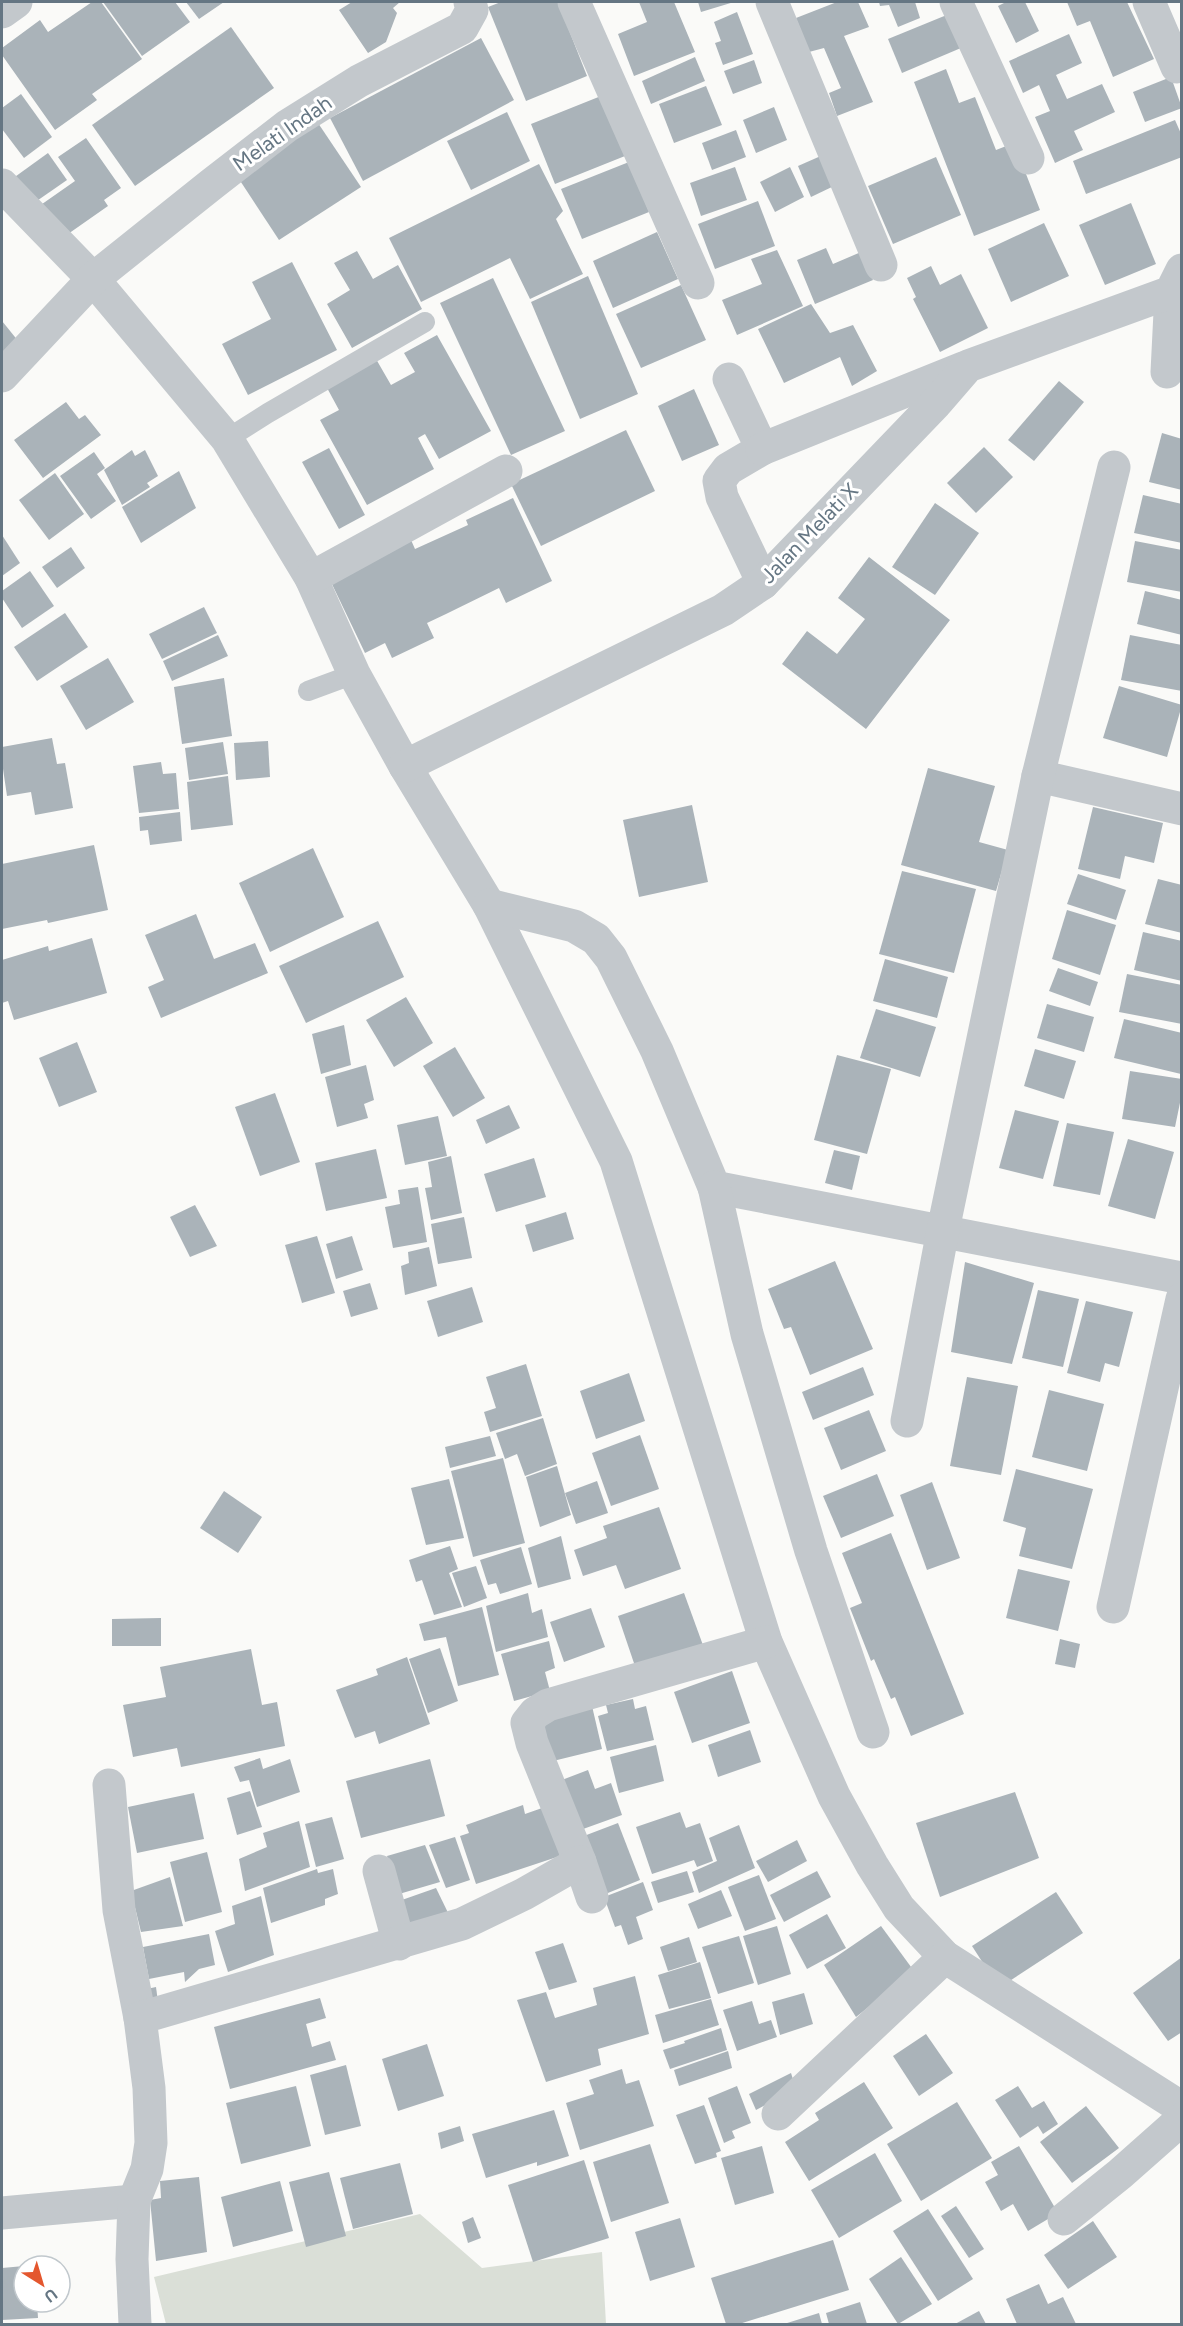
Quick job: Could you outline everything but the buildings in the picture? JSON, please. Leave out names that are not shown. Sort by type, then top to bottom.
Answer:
[{"type":"street","points":[[2,12],[16,2]]},
{"type":"street","name":"Melati Indah","points":[[2,376],[93,279],[287,126],[359,81],[462,28],[472,10],[470,2]]},
{"type":"street","points":[[574,2],[698,283]]},
{"type":"street","points":[[772,2],[881,265]]},
{"type":"street","points":[[956,2],[1028,158]]},
{"type":"street","points":[[1149,2],[1177,67]]},
{"type":"street","points":[[2,185],[93,279],[228,439],[310,578],[354,674],[405,766],[489,905],[616,1161],[766,1642],[834,1796],[872,1865],[900,1908],[945,1957],[1182,2108]]},
{"type":"street","points":[[1167,372],[1176,281]]},
{"type":"street","name":"Jalan Melati X","points":[[405,766],[723,610],[763,583],[968,366],[1176,281]]},
{"type":"street","points":[[763,583],[722,497],[719,481],[728,469],[762,450],[968,366]]},
{"type":"street","points":[[729,380],[762,450]]},
{"type":"street","points":[[907,1421],[943,1230],[1038,776],[1114,467]]},
{"type":"street","points":[[310,578],[506,471]]},
{"type":"street","points":[[1038,776],[1182,809]]},
{"type":"street","points":[[489,905],[574,926],[596,939],[611,958],[657,1051],[714,1188],[747,1334],[811,1551],[873,1732]]},
{"type":"street","points":[[714,1188],[943,1230],[1182,1278]]},
{"type":"street","points":[[1113,1607],[1182,1299]]},
{"type":"street","points":[[592,1897],[532,1743],[527,1723],[535,1713],[548,1705],[766,1642]]},
{"type":"street","points":[[109,1785],[118,1901],[140,2018],[149,2088],[151,2143],[147,2169],[134,2201],[132,2259],[135,2325]]},
{"type":"street","points":[[140,2018],[462,1924],[524,1894],[580,1862]]},
{"type":"street","points":[[379,1871],[399,1944]]},
{"type":"street","points":[[778,2114],[945,1957]]},
{"type":"street","points":[[1064,2219],[1114,2179],[1182,2119]]},
{"type":"street","points":[[2,2212],[134,2201]]},
{"type":"lane","points":[[228,439],[268,413],[425,322]]},
{"type":"lane","points":[[308,692],[354,674]]},
{"type":"shaded area","points":[[420,2214],[482,2268],[602,2252],[606,2324],[166,2324],[154,2277]]}]
